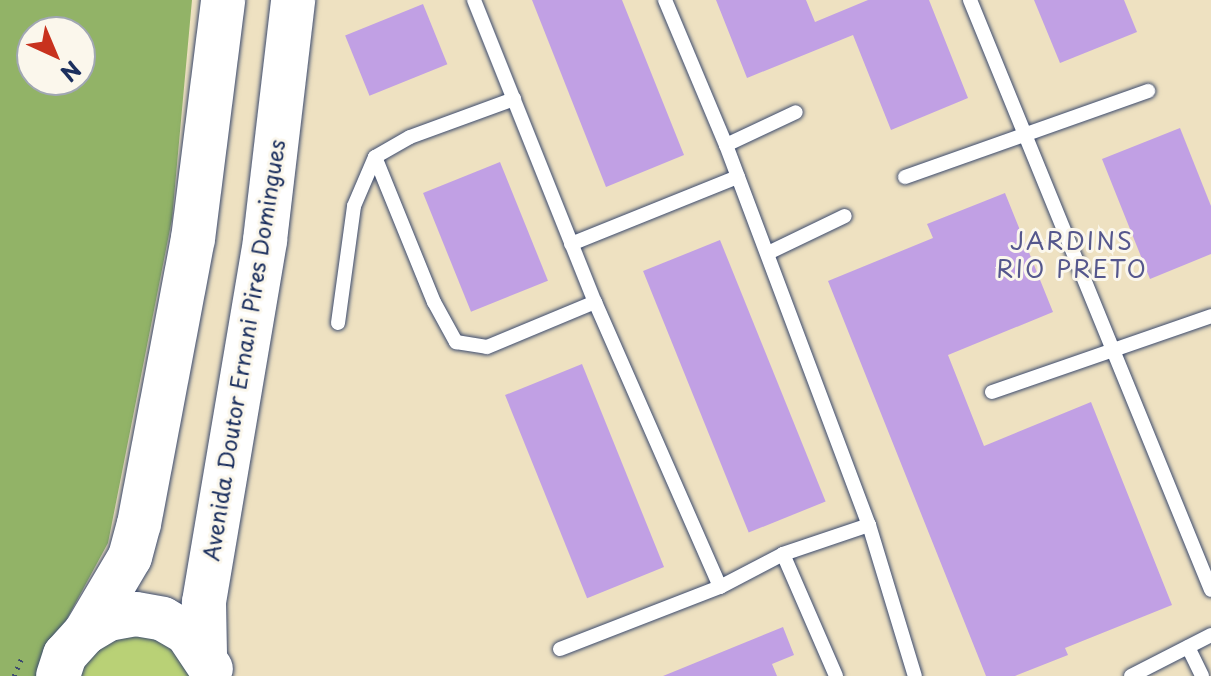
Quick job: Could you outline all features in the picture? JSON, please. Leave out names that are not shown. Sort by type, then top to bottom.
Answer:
[{"type":"main road","points":[[58,676],[65,655],[85,633],[130,557],[139,524],[193,239],[223,0]]},
{"type":"main road","name":"Avenida Doutor Ernani Pires Domingues","points":[[209,665],[206,589],[265,240],[293,0]]},
{"type":"main road","points":[[85,633],[108,619],[136,614],[163,619],[187,633],[209,665]]},
{"type":"lane","points":[[474,0],[595,302],[720,587]]},
{"type":"lane","points":[[665,0],[768,253],[869,525],[915,676]]},
{"type":"lane","points":[[970,0],[1113,350],[1205,559],[1211,590]]},
{"type":"lane","points":[[905,177],[1148,91]]},
{"type":"lane","points":[[338,323],[354,206],[375,157],[410,137],[514,99]]},
{"type":"lane","points":[[726,145],[796,112]]},
{"type":"lane","points":[[375,157],[434,302],[456,342],[487,347],[595,302]]},
{"type":"lane","points":[[571,244],[738,177]]},
{"type":"lane","points":[[768,253],[845,216]]},
{"type":"lane","points":[[992,392],[1211,316]]},
{"type":"lane","points":[[560,649],[720,587],[783,554],[869,525]]},
{"type":"lane","points":[[783,554],[836,676]]},
{"type":"lane","points":[[1131,676],[1211,635]]},
{"type":"lane","points":[[1188,647],[1202,676]]},
{"type":"green space","points":[[0,0],[192,0],[172,219],[108,543],[36,676],[0,676]]},
{"type":"green space","points":[[153,625],[205,676],[66,676],[80,648]]},
{"type":"building","points":[[532,0],[622,0],[684,155],[606,187]]},
{"type":"building","points":[[716,0],[806,0],[815,22],[868,0],[929,0],[968,98],[891,130],[853,35],[747,78]]},
{"type":"building","points":[[1034,0],[1124,0],[1137,32],[1060,63]]},
{"type":"building","points":[[423,4],[447,64],[369,96],[345,35]]},
{"type":"building","points":[[1180,128],[1211,206],[1211,254],[1150,279],[1102,159]]},
{"type":"building","points":[[500,162],[548,281],[471,312],[423,193]]},
{"type":"building","points":[[1005,193],[1053,312],[948,355],[984,446],[1091,402],[1172,605],[1065,648],[1068,655],[1015,676],[986,676],[828,281],[933,238],[927,224]]},
{"type":"building","points":[[720,240],[826,501],[749,533],[643,271]]},
{"type":"building","points":[[582,364],[664,567],[587,598],[505,395]]},
{"type":"building","points":[[783,627],[794,655],[772,664],[777,676],[663,676]]},
{"type":"district","name":"JARDINS RIO PRETO","points":[[1072,255]]}]
